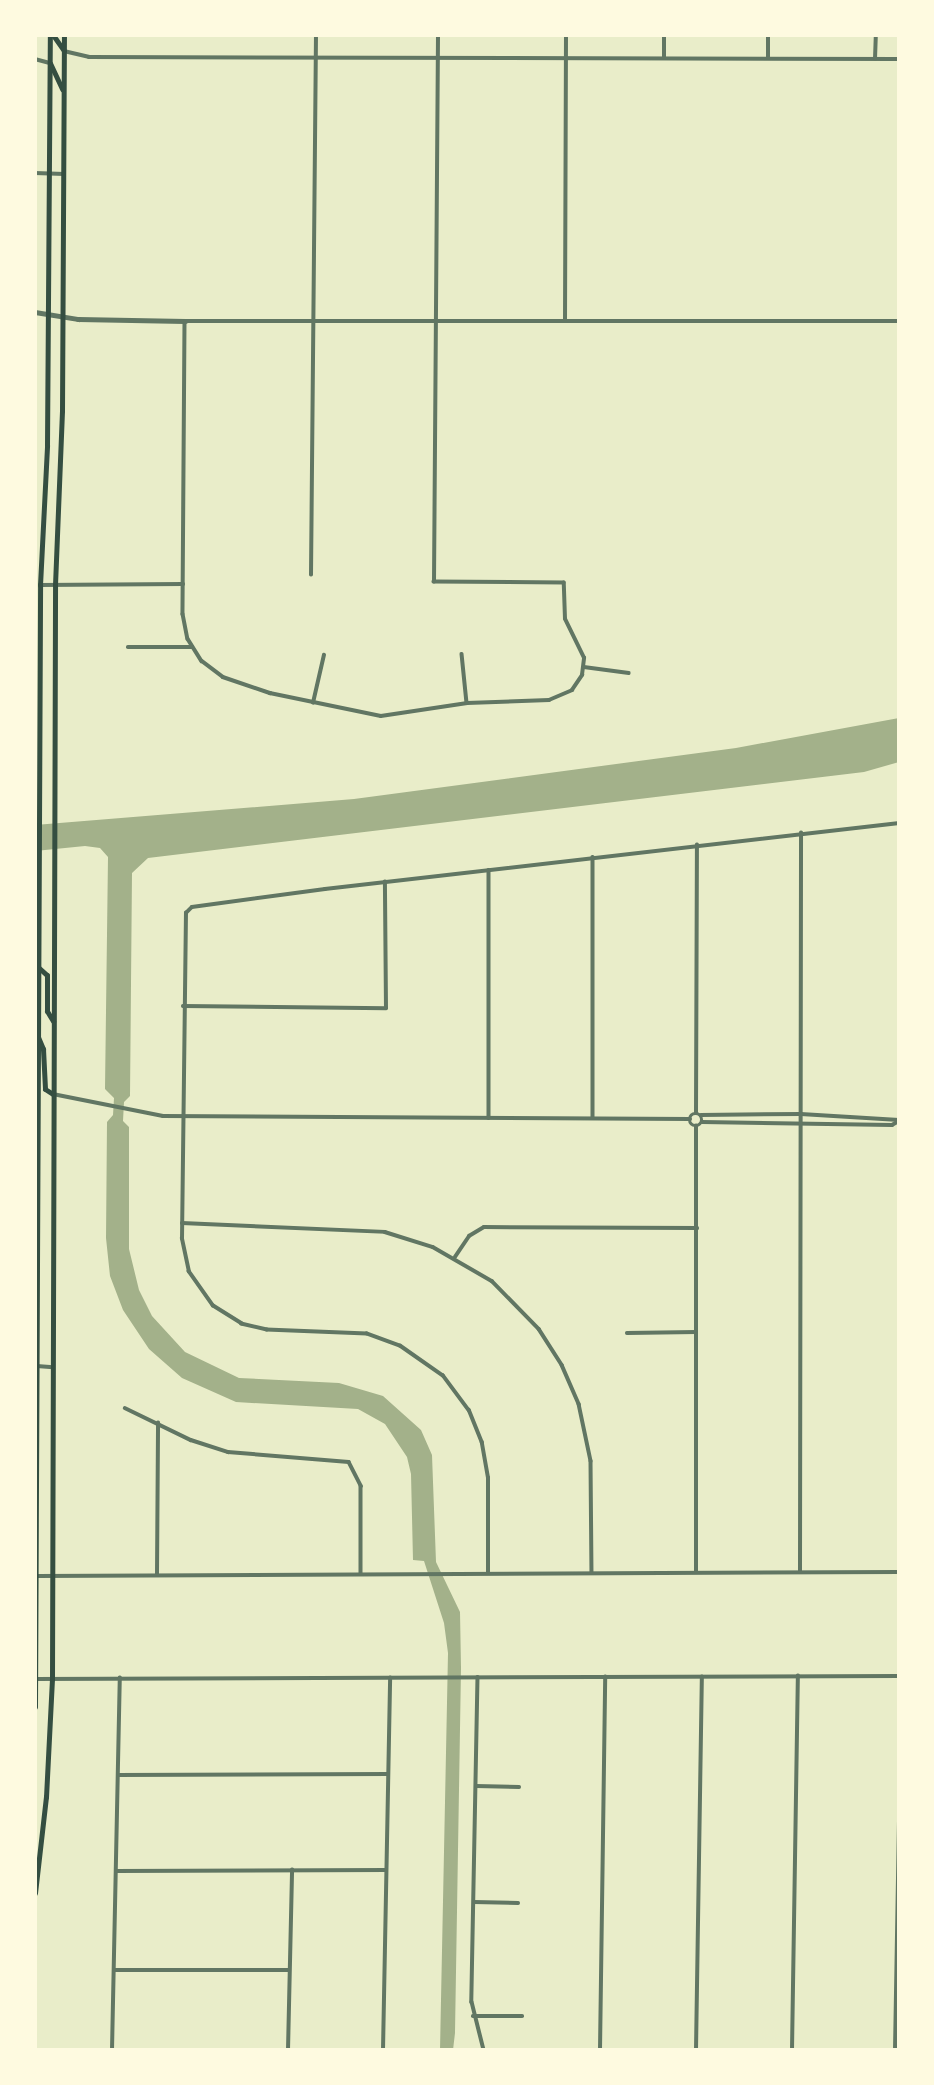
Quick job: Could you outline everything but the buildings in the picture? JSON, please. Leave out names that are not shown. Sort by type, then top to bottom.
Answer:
[{"type":"main road","points":[[51,35],[64,51]]},
{"type":"main road","points":[[35,1707],[38,1576],[40,585],[48,314],[51,35]]},
{"type":"main road","points":[[35,1893],[46,1807],[52,1679],[55,585],[62,317],[64,35]]},
{"type":"main road","points":[[50,63],[64,95]]},
{"type":"main road","points":[[38,967],[47,975],[47,1012],[54,1021]]},
{"type":"main road","points":[[38,1036],[43,1049],[44,1089],[53,1094]]},
{"type":"street","points":[[311,575],[316,35]]},
{"type":"street","points":[[185,321],[184,623],[192,647],[223,677],[313,703],[381,716],[467,704],[557,698],[578,683],[584,667],[582,650],[565,619],[564,583],[435,582],[438,35]]},
{"type":"street","points":[[565,321],[566,35]]},
{"type":"street","points":[[664,35],[664,58]]},
{"type":"street","points":[[768,35],[768,58]]},
{"type":"street","points":[[876,35],[876,59]]},
{"type":"street","points":[[64,51],[89,57],[899,59]]},
{"type":"street","points":[[35,59],[50,63]]},
{"type":"street","points":[[35,173],[64,173]]},
{"type":"street","points":[[35,312],[62,317],[185,321],[899,321]]},
{"type":"street","points":[[40,585],[183,584]]},
{"type":"street","points":[[128,647],[192,647]]},
{"type":"street","points":[[462,654],[467,704]]},
{"type":"street","points":[[313,703],[324,655]]},
{"type":"street","points":[[584,667],[629,673]]},
{"type":"street","points":[[488,1573],[484,1452],[469,1411],[443,1376],[415,1354],[384,1339],[350,1331],[250,1327],[227,1317],[202,1294],[186,1264],[182,1223],[183,921],[195,906],[899,823]]},
{"type":"street","points":[[800,1573],[801,833]]},
{"type":"street","points":[[697,845],[698,1114],[702,1122]]},
{"type":"street","points":[[593,857],[593,1118]]},
{"type":"street","points":[[489,870],[489,1118]]},
{"type":"street","points":[[183,1006],[386,1008],[385,882]]},
{"type":"street","points":[[53,1094],[139,1113],[182,1116],[690,1119],[698,1114],[801,1114],[899,1121]]},
{"type":"street","points":[[690,1119],[696,1126],[696,1573]]},
{"type":"street","points":[[696,1126],[702,1122],[892,1125],[899,1121]]},
{"type":"street","points":[[182,1223],[368,1229],[410,1238],[455,1257],[492,1281],[523,1310],[569,1380],[583,1420],[591,1461],[592,1573]]},
{"type":"street","points":[[455,1257],[469,1236],[484,1227],[697,1228]]},
{"type":"street","points":[[626,1333],[696,1332]]},
{"type":"street","points":[[37,1366],[53,1367]]},
{"type":"street","points":[[125,1408],[228,1452],[298,1458],[340,1458],[355,1469],[361,1486],[361,1574]]},
{"type":"street","points":[[157,1574],[158,1423]]},
{"type":"street","points":[[38,1576],[899,1572]]},
{"type":"street","points":[[696,2050],[702,1676]]},
{"type":"street","points":[[792,2050],[798,1676]]},
{"type":"street","points":[[36,1679],[899,1676]]},
{"type":"street","points":[[478,1677],[473,2016],[484,2050]]},
{"type":"street","points":[[600,2050],[606,1677]]},
{"type":"street","points":[[112,2050],[120,1678]]},
{"type":"street","points":[[383,2050],[390,1678]]},
{"type":"street","points":[[118,1774],[388,1774]]},
{"type":"street","points":[[476,1786],[519,1787]]},
{"type":"street","points":[[895,2050],[899,1822]]},
{"type":"street","points":[[288,2050],[292,1870]]},
{"type":"street","points":[[116,1871],[386,1870]]},
{"type":"street","points":[[474,1902],[518,1903]]},
{"type":"street","points":[[114,1970],[289,1970]]},
{"type":"street","points":[[473,2016],[522,2016]]},
{"type":"shaded area","points":[[899,718],[899,762],[864,772],[148,858],[132,873],[130,1096],[124,1102],[123,1121],[129,1127],[129,1249],[139,1290],[152,1316],[185,1352],[239,1378],[339,1383],[383,1396],[421,1430],[432,1455],[436,1562],[460,1612],[461,1668],[455,2033],[453,2050],[440,2050],[448,1653],[444,1623],[424,1561],[413,1560],[411,1474],[407,1457],[385,1424],[358,1409],[236,1402],[182,1378],[149,1349],[123,1310],[110,1276],[106,1238],[107,1122],[113,1115],[114,1098],[105,1089],[108,857],[100,848],[85,846],[35,851],[35,825],[354,799],[736,748]]}]
